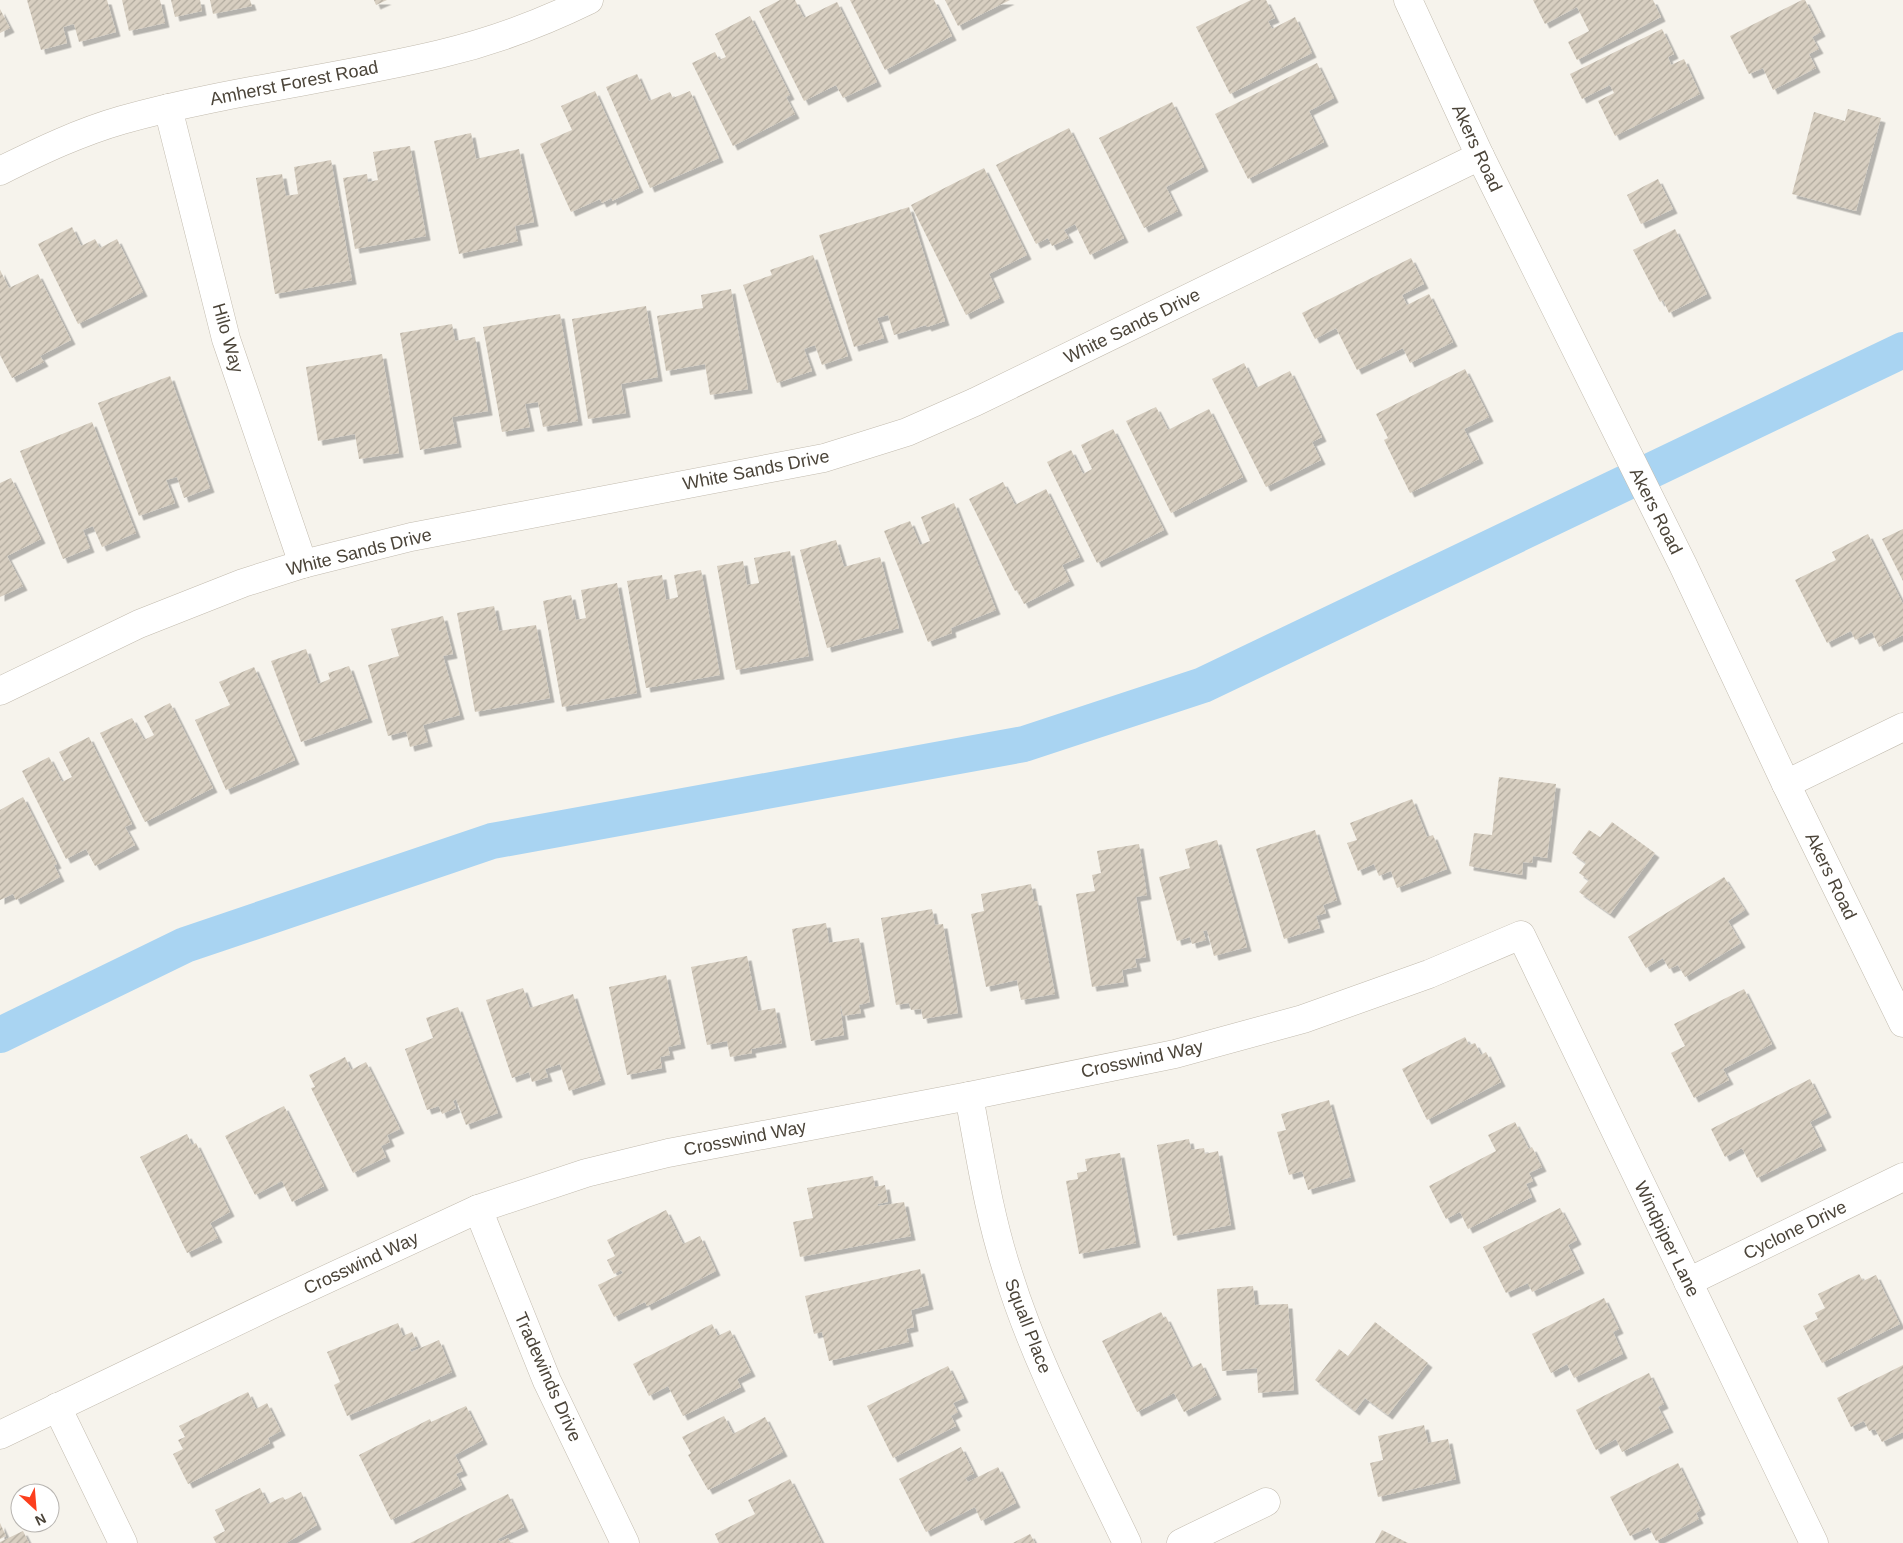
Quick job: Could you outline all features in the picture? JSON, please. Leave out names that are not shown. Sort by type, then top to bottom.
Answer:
[{"type":"street","name":"Akers Road","points":[[1408,0],[1480,156],[1683,565],[1786,784],[1903,1023]]},
{"type":"street","name":"Amherst Forest Road","points":[[0,170],[50,146],[120,121],[168,108],[441,54],[513,32],[576,3]]},
{"type":"street","name":"Hilo Way","points":[[168,108],[226,339],[302,564]]},
{"type":"street","name":"White Sands Drive","points":[[0,691],[139,624],[243,583],[302,564],[411,537],[824,458],[907,432],[984,398],[1480,156]]},
{"type":"street","points":[[1786,784],[1903,727]]},
{"type":"street","name":"Crosswind Way","points":[[0,1435],[478,1209],[586,1173],[668,1153],[969,1096],[1174,1054],[1303,1019],[1429,974],[1521,935]]},
{"type":"street","name":"Windpiper Lane","points":[[1521,935],[1814,1543]]},
{"type":"street","name":"Squall Place","points":[[969,1096],[990,1207],[1007,1273],[1036,1353],[1127,1543]]},
{"type":"street","name":"Cyclone Drive","points":[[1688,1282],[1903,1177]]},
{"type":"street","name":"Tradewinds Drive","points":[[478,1209],[547,1381],[625,1543]]},
{"type":"street","points":[[57,1407],[123,1543]]},
{"type":"street","points":[[1181,1543],[1266,1502]]},
{"type":"building","points":[[27,0],[107,0],[116,32],[79,42],[74,24],[63,27],[67,43],[41,50]]},
{"type":"building","points":[[122,0],[160,0],[165,23],[129,31]]},
{"type":"building","points":[[171,0],[200,0],[202,11],[175,17]]},
{"type":"building","points":[[210,0],[250,0],[252,6],[213,14]]},
{"type":"building","points":[[374,0],[387,0],[376,5]]},
{"type":"building","points":[[780,0],[795,0],[804,18],[837,2],[877,82],[843,98],[836,85],[804,101],[759,11]]},
{"type":"building","points":[[850,0],[934,0],[952,36],[885,70]]},
{"type":"building","points":[[945,0],[1010,0],[958,26]]},
{"type":"building","points":[[1251,0],[1266,0],[1275,18],[1268,21],[1272,29],[1295,17],[1312,53],[1230,94],[1196,27]]},
{"type":"building","points":[[1533,0],[1653,0],[1661,17],[1577,60],[1568,42],[1589,31],[1577,7],[1545,24]]},
{"type":"building","points":[[1805,0],[1821,32],[1812,37],[1819,49],[1809,54],[1816,68],[1773,90],[1763,68],[1749,74],[1730,36]]},
{"type":"building","points":[[0,9],[10,28],[0,33]]},
{"type":"building","points":[[750,16],[790,95],[786,97],[795,114],[733,146],[692,63],[715,52],[719,60],[726,57],[715,34]]},
{"type":"building","points":[[1662,29],[1674,54],[1668,57],[1671,65],[1684,59],[1700,94],[1615,136],[1598,101],[1614,93],[1610,85],[1582,99],[1570,74]]},
{"type":"building","points":[[1317,63],[1334,98],[1309,111],[1324,142],[1248,179],[1215,114]]},
{"type":"building","points":[[637,74],[649,101],[670,92],[673,98],[690,91],[719,158],[650,188],[606,87]]},
{"type":"building","points":[[595,91],[639,188],[612,201],[612,198],[602,203],[600,199],[571,212],[540,144],[572,130],[561,106]]},
{"type":"building","points":[[1172,102],[1204,167],[1166,187],[1178,211],[1144,228],[1099,138]]},
{"type":"building","points":[[1848,109],[1881,118],[1856,211],[1792,194],[1814,112],[1845,121]]},
{"type":"building","points":[[1069,128],[1124,238],[1090,255],[1075,224],[1064,230],[1069,238],[1052,246],[1048,238],[1036,244],[996,165]]},
{"type":"building","points":[[471,133],[476,159],[519,149],[534,222],[515,226],[518,241],[459,254],[434,141]]},
{"type":"building","points":[[410,146],[426,236],[355,249],[343,178],[367,174],[368,182],[378,180],[373,152]]},
{"type":"building","points":[[331,160],[352,280],[275,294],[256,178],[282,174],[286,196],[298,194],[294,167]]},
{"type":"building","points":[[984,168],[1027,255],[989,274],[1000,298],[966,315],[911,205]]},
{"type":"building","points":[[1658,179],[1673,209],[1641,224],[1627,195]]},
{"type":"building","points":[[909,207],[945,321],[894,335],[888,315],[877,318],[884,338],[854,347],[819,235]]},
{"type":"building","points":[[72,227],[81,246],[95,239],[100,248],[117,239],[143,292],[78,324],[38,244]]},
{"type":"building","points":[[1675,229],[1707,294],[1669,313],[1663,300],[1660,302],[1633,250]]},
{"type":"building","points":[[813,255],[848,356],[822,365],[815,345],[804,349],[812,371],[777,383],[743,285],[772,275],[770,270]]},
{"type":"building","points":[[1411,258],[1424,284],[1402,295],[1407,305],[1429,294],[1453,342],[1410,363],[1403,348],[1357,370],[1336,328],[1315,339],[1302,313]]},
{"type":"building","points":[[0,270],[9,288],[38,274],[71,340],[40,356],[44,362],[12,378],[0,355]]},
{"type":"building","points":[[731,289],[748,389],[710,395],[705,364],[666,371],[657,316],[703,308],[701,295]]},
{"type":"building","points":[[646,306],[658,377],[621,384],[626,413],[588,419],[572,319]]},
{"type":"building","points":[[560,314],[578,421],[543,427],[538,402],[525,404],[530,427],[502,432],[483,327]]},
{"type":"building","points":[[452,324],[455,341],[475,337],[488,411],[452,417],[457,443],[420,450],[400,333]]},
{"type":"building","points":[[382,354],[399,453],[359,459],[355,434],[318,441],[306,367]]},
{"type":"building","points":[[1244,363],[1256,388],[1290,371],[1322,437],[1312,442],[1321,460],[1266,487],[1212,379]]},
{"type":"building","points":[[1465,369],[1489,417],[1464,429],[1479,459],[1410,493],[1384,440],[1388,438],[1376,414]]},
{"type":"building","points":[[170,376],[210,488],[184,498],[177,477],[166,480],[175,503],[139,516],[98,403]]},
{"type":"building","points":[[1156,407],[1168,430],[1209,409],[1243,477],[1171,513],[1126,421]]},
{"type":"building","points":[[92,422],[136,533],[102,547],[93,526],[83,530],[90,548],[63,559],[20,451]]},
{"type":"building","points":[[1113,429],[1164,530],[1097,563],[1047,462],[1071,450],[1083,474],[1092,469],[1081,445]]},
{"type":"building","points":[[11,478],[41,539],[7,556],[23,586],[0,597],[0,483]]},
{"type":"building","points":[[1003,482],[1015,505],[1046,489],[1080,557],[1062,565],[1070,581],[1024,604],[1017,590],[1015,591],[969,499]]},
{"type":"building","points":[[954,503],[996,610],[951,628],[952,633],[928,642],[884,531],[910,521],[920,545],[930,541],[921,517]]},
{"type":"building","points":[[1903,529],[1903,581],[1882,539]]},
{"type":"building","points":[[1868,534],[1903,604],[1903,635],[1879,647],[1872,632],[1855,640],[1851,631],[1827,643],[1795,580],[1836,560],[1832,552]]},
{"type":"building","points":[[836,540],[844,567],[880,557],[899,628],[827,648],[800,550]]},
{"type":"building","points":[[790,551],[809,656],[736,670],[717,566],[743,561],[747,585],[759,583],[754,558]]},
{"type":"building","points":[[701,570],[720,675],[646,688],[627,581],[662,575],[666,600],[678,597],[674,575]]},
{"type":"building","points":[[617,583],[637,693],[562,707],[543,601],[571,595],[576,620],[586,618],[581,590]]},
{"type":"building","points":[[494,606],[499,631],[536,625],[550,698],[475,712],[457,613]]},
{"type":"building","points":[[443,616],[453,654],[443,656],[460,715],[423,725],[428,742],[410,747],[406,731],[388,736],[368,665],[399,656],[391,629]]},
{"type":"building","points":[[306,649],[318,684],[330,679],[328,673],[349,666],[368,718],[301,742],[271,661]]},
{"type":"building","points":[[254,667],[295,760],[226,790],[195,720],[230,705],[219,682]]},
{"type":"building","points":[[170,703],[213,788],[145,822],[100,733],[132,718],[144,740],[154,735],[144,716]]},
{"type":"building","points":[[89,737],[132,824],[125,827],[135,845],[95,866],[86,849],[66,859],[22,771],[49,757],[62,782],[72,777],[59,752]]},
{"type":"building","points":[[1499,777],[1556,784],[1547,858],[1533,856],[1532,863],[1523,862],[1522,875],[1469,866],[1474,833],[1492,835]]},
{"type":"building","points":[[23,797],[57,864],[54,865],[60,877],[16,900],[13,894],[0,900],[0,810]]},
{"type":"building","points":[[1412,799],[1427,837],[1433,835],[1447,869],[1397,888],[1391,871],[1379,876],[1374,864],[1358,871],[1347,843],[1357,840],[1350,823]]},
{"type":"building","points":[[1612,822],[1655,853],[1610,914],[1579,892],[1589,880],[1579,873],[1586,863],[1572,853],[1589,830],[1600,837]]},
{"type":"building","points":[[1315,830],[1337,900],[1323,905],[1326,913],[1316,916],[1320,928],[1284,939],[1256,849]]},
{"type":"building","points":[[1217,840],[1247,947],[1214,956],[1207,930],[1203,931],[1206,940],[1192,944],[1190,937],[1177,941],[1159,877],[1190,868],[1185,849]]},
{"type":"building","points":[[1139,844],[1147,895],[1136,897],[1146,957],[1135,959],[1137,967],[1122,970],[1124,982],[1092,987],[1076,894],[1095,891],[1092,875],[1101,873],[1097,851]]},
{"type":"building","points":[[1724,877],[1745,910],[1728,921],[1741,943],[1685,977],[1678,965],[1669,969],[1663,958],[1646,968],[1628,937]]},
{"type":"building","points":[[1031,884],[1034,901],[1037,901],[1055,994],[1021,1000],[1017,980],[986,987],[971,914],[984,911],[981,894]]},
{"type":"building","points":[[932,909],[935,925],[943,924],[958,1013],[923,1019],[921,1009],[911,1010],[909,1003],[896,1005],[881,918]]},
{"type":"building","points":[[826,923],[829,943],[859,938],[870,1002],[859,1005],[861,1013],[843,1016],[840,1006],[844,1035],[811,1041],[792,929]]},
{"type":"building","points":[[747,956],[758,1011],[775,1008],[782,1043],[751,1049],[752,1053],[730,1057],[727,1041],[707,1045],[691,967]]},
{"type":"building","points":[[666,975],[681,1044],[668,1047],[670,1055],[660,1057],[662,1068],[627,1075],[609,987]]},
{"type":"building","points":[[523,988],[530,1008],[573,994],[601,1080],[569,1091],[560,1064],[545,1069],[548,1077],[532,1082],[529,1072],[512,1078],[486,1000]]},
{"type":"building","points":[[1744,989],[1772,1044],[1723,1069],[1729,1080],[1694,1098],[1671,1053],[1685,1046],[1674,1024]]},
{"type":"building","points":[[458,1007],[498,1113],[466,1125],[456,1099],[453,1101],[456,1108],[442,1114],[439,1106],[427,1110],[405,1049],[433,1038],[426,1018]]},
{"type":"building","points":[[1465,1037],[1469,1045],[1475,1043],[1481,1055],[1486,1052],[1501,1082],[1427,1120],[1402,1069]]},
{"type":"building","points":[[345,1057],[351,1070],[366,1062],[400,1129],[387,1135],[390,1142],[381,1146],[386,1157],[353,1173],[311,1088],[315,1087],[309,1075]]},
{"type":"building","points":[[1810,1079],[1827,1113],[1810,1122],[1822,1146],[1757,1178],[1742,1148],[1725,1157],[1711,1129]]},
{"type":"building","points":[[1329,1100],[1351,1177],[1308,1190],[1302,1171],[1289,1175],[1277,1132],[1286,1130],[1281,1114]]},
{"type":"building","points":[[284,1106],[324,1186],[292,1202],[282,1181],[255,1195],[225,1136]]},
{"type":"building","points":[[1515,1122],[1529,1149],[1532,1147],[1542,1167],[1529,1173],[1533,1181],[1526,1184],[1532,1197],[1468,1229],[1460,1212],[1446,1219],[1429,1186],[1496,1151],[1488,1135]]},
{"type":"building","points":[[187,1134],[192,1145],[196,1143],[230,1212],[210,1223],[218,1238],[187,1253],[140,1157]]},
{"type":"building","points":[[1189,1139],[1191,1150],[1204,1148],[1205,1154],[1218,1151],[1231,1225],[1173,1236],[1157,1145]]},
{"type":"building","points":[[1120,1153],[1136,1243],[1079,1254],[1066,1181],[1078,1179],[1077,1173],[1087,1171],[1085,1159]]},
{"type":"building","points":[[873,1176],[875,1187],[885,1185],[888,1202],[878,1204],[878,1206],[904,1202],[911,1236],[800,1257],[793,1222],[813,1218],[807,1188]]},
{"type":"building","points":[[1560,1208],[1577,1240],[1568,1245],[1580,1269],[1532,1292],[1528,1283],[1506,1293],[1483,1247]]},
{"type":"building","points":[[666,1210],[683,1244],[700,1236],[716,1271],[647,1306],[645,1302],[614,1317],[598,1285],[623,1273],[621,1270],[614,1274],[607,1260],[615,1256],[607,1240]]},
{"type":"building","points":[[920,1269],[929,1305],[911,1310],[914,1327],[906,1329],[909,1342],[829,1361],[822,1332],[814,1334],[805,1296]]},
{"type":"building","points":[[1859,1274],[1863,1281],[1876,1275],[1900,1324],[1822,1363],[1803,1326],[1818,1319],[1815,1313],[1825,1308],[1818,1294]]},
{"type":"building","points":[[1253,1286],[1255,1305],[1288,1304],[1294,1390],[1258,1393],[1257,1368],[1222,1371],[1217,1289]]},
{"type":"building","points":[[1604,1298],[1619,1329],[1613,1332],[1623,1354],[1574,1378],[1567,1364],[1551,1373],[1532,1334]]},
{"type":"building","points":[[1161,1312],[1164,1318],[1166,1317],[1191,1368],[1201,1363],[1217,1395],[1184,1412],[1174,1393],[1137,1412],[1102,1341]]},
{"type":"building","points":[[1375,1322],[1428,1363],[1388,1415],[1365,1398],[1355,1411],[1315,1380],[1339,1349],[1348,1356]]},
{"type":"building","points":[[398,1323],[403,1336],[412,1332],[418,1346],[410,1349],[411,1352],[439,1340],[452,1372],[347,1416],[334,1385],[340,1382],[327,1352]]},
{"type":"building","points":[[712,1324],[718,1336],[730,1330],[751,1372],[737,1379],[741,1387],[683,1416],[668,1386],[649,1396],[633,1364]]},
{"type":"building","points":[[1903,1365],[1903,1432],[1882,1442],[1875,1429],[1869,1431],[1864,1421],[1851,1427],[1837,1398]]},
{"type":"building","points":[[948,1366],[964,1398],[953,1403],[958,1412],[951,1416],[956,1426],[893,1458],[867,1406]]},
{"type":"building","points":[[1649,1373],[1664,1404],[1658,1407],[1669,1428],[1622,1452],[1616,1439],[1596,1450],[1576,1410]]},
{"type":"building","points":[[248,1392],[256,1409],[267,1403],[281,1431],[268,1438],[270,1443],[188,1484],[173,1454],[183,1449],[178,1440],[185,1437],[179,1426]]},
{"type":"building","points":[[466,1406],[483,1440],[455,1455],[463,1471],[456,1474],[462,1485],[391,1520],[359,1455],[430,1419],[431,1422]]},
{"type":"building","points":[[724,1416],[733,1434],[765,1417],[783,1452],[708,1490],[688,1455],[691,1453],[682,1437]]},
{"type":"building","points":[[1424,1425],[1428,1443],[1448,1439],[1456,1479],[1378,1497],[1370,1463],[1383,1460],[1378,1436]]},
{"type":"building","points":[[961,1447],[974,1473],[965,1478],[968,1482],[998,1467],[1016,1503],[981,1521],[975,1507],[926,1532],[899,1479]]},
{"type":"building","points":[[1678,1463],[1701,1510],[1696,1513],[1699,1519],[1656,1541],[1649,1527],[1630,1536],[1610,1497]]},
{"type":"building","points":[[790,1479],[822,1543],[719,1543],[715,1534],[755,1514],[748,1500]]},
{"type":"building","points":[[260,1488],[268,1504],[283,1497],[285,1500],[301,1492],[317,1525],[286,1543],[216,1543],[213,1537],[225,1531],[215,1510]]},
{"type":"building","points":[[508,1494],[524,1527],[498,1539],[500,1542],[508,1538],[511,1543],[410,1543]]},
{"type":"building","points":[[0,1523],[6,1536],[0,1539]]},
{"type":"building","points":[[1382,1530],[1408,1543],[1375,1543]]},
{"type":"building","points":[[19,1533],[24,1533],[29,1543],[0,1543]]},
{"type":"building","points":[[1030,1534],[1035,1543],[1013,1543]]},
{"type":"waterway","points":[[0,1035],[185,945],[492,841],[1024,744],[1203,685],[1903,350]]}]
